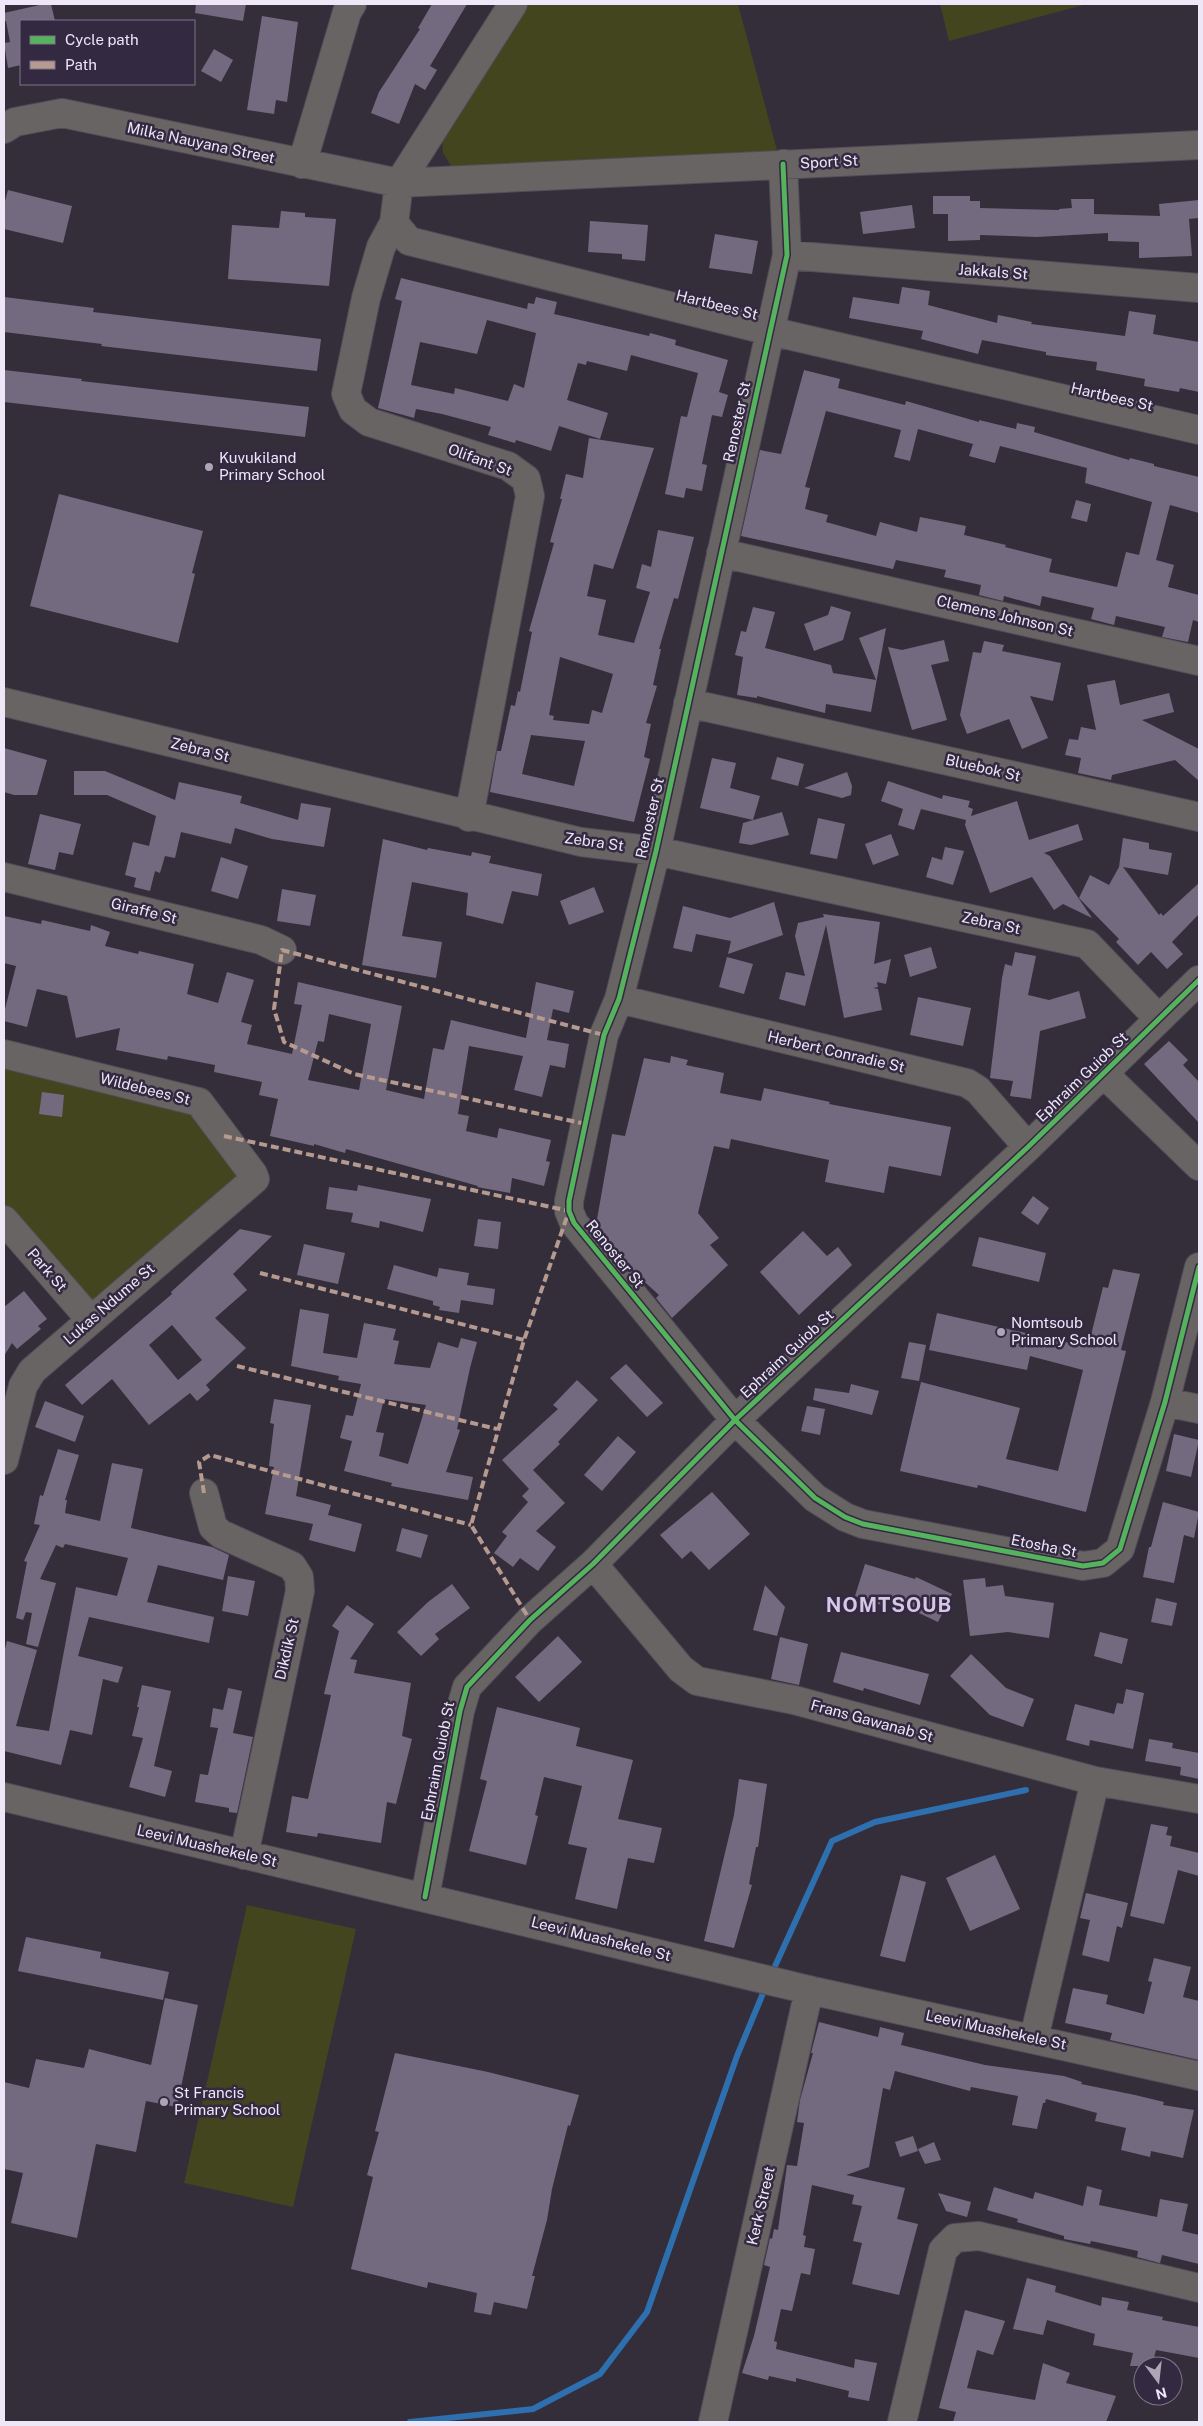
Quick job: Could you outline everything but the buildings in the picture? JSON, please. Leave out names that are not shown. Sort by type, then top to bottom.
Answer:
[{"type":"street","points":[[394,223],[399,183],[513,4]]},
{"type":"street","points":[[302,164],[344,6]]},
{"type":"street","name":"Milka Nauyana Street","points":[[4,129],[15,122],[62,113],[399,183]]},
{"type":"street","name":"Sport St","points":[[399,183],[1199,145]]},
{"type":"street","name":"Renoster St","points":[[735,1420],[574,1223],[569,1211],[569,1201],[604,1036],[619,998],[656,851],[788,255],[783,164]]},
{"type":"street","name":"Hartbees St","points":[[394,223],[409,241],[770,331],[1199,430]]},
{"type":"street","name":"Olifant St","points":[[394,223],[380,247],[366,298],[346,394],[352,410],[369,422],[508,466],[526,479],[530,496],[469,817]]},
{"type":"street","name":"Jakkals St","points":[[788,255],[1199,288]]},
{"type":"street","name":"Clemens Johnson St","points":[[721,553],[1199,661]]},
{"type":"street","name":"Zebra St","points":[[4,702],[469,817],[581,842],[656,851],[1087,944],[1159,1019]]},
{"type":"street","name":"Bluebok St","points":[[688,703],[1199,817]]},
{"type":"street","name":"Giraffe St","points":[[4,877],[261,940],[282,950]]},
{"type":"street","name":"Ephraim Guiob St","points":[[425,1897],[466,1687],[530,1620],[593,1564],[735,1420],[1028,1147],[1199,980]]},
{"type":"street","name":"Herbert Conradie St","points":[[619,998],[967,1083],[978,1090],[1028,1147]]},
{"type":"street","name":"Wildebees St","points":[[4,1054],[199,1102],[253,1174]]},
{"type":"street","points":[[1103,1073],[1199,1166]]},
{"type":"street","name":"Lukas Ndume St","points":[[4,1460],[26,1377],[250,1184],[255,1179],[253,1174]]},
{"type":"street","name":"Park St","points":[[4,1220],[91,1320]]},
{"type":"street","name":"Etosha St","points":[[735,1420],[815,1498],[845,1517],[863,1524],[1083,1566],[1103,1563],[1120,1549],[1165,1402],[1199,1267]]},
{"type":"street","points":[[1165,1402],[1199,1409]]},
{"type":"street","name":"Dikdik St","points":[[204,1493],[213,1526],[221,1534],[292,1566],[299,1577],[300,1591],[244,1855]]},
{"type":"street","name":"Frans Gawanab St","points":[[593,1564],[681,1669],[697,1681],[794,1700],[1095,1781],[1199,1799]]},
{"type":"street","points":[[1034,2038],[1095,1781]]},
{"type":"street","name":"Leevi Muashekele St","points":[[4,1797],[800,1988],[1034,2038],[1199,2076]]},
{"type":"street","name":"Kerk Street","points":[[712,2422],[800,1988]]},
{"type":"street","points":[[902,2422],[943,2250],[955,2238],[979,2236],[1199,2288]]},
{"type":"green space","points":[[522,4],[738,4],[778,154],[484,170],[452,167],[443,153],[442,136]]},
{"type":"green space","points":[[940,4],[1087,4],[949,41]]},
{"type":"green space","points":[[4,1054],[199,1102],[253,1174],[91,1320],[4,1220]]},
{"type":"green space","points":[[247,1905],[356,1929],[293,2207],[184,2183]]},
{"type":"waterway","points":[[771,1975],[832,1841],[875,1822],[1026,1790]]},
{"type":"waterway","points":[[410,2422],[533,2409],[600,2374],[647,2312],[737,2056],[766,1986]]},
{"type":"marked path","points":[[586,1124],[354,1074],[284,1042],[274,1009],[282,950],[604,1035]]},
{"type":"marked path","points":[[224,1136],[569,1211],[524,1340],[471,1525],[530,1620]]},
{"type":"marked path","points":[[260,1273],[524,1340]]},
{"type":"marked path","points":[[237,1366],[497,1429]]},
{"type":"marked path","points":[[204,1493],[199,1462],[210,1455],[471,1525]]},
{"type":"cycle path","points":[[783,164],[787,255],[656,851],[619,999],[604,1035],[569,1201],[569,1211],[574,1223],[735,1420],[815,1498],[845,1517],[863,1524],[1083,1566],[1103,1563],[1120,1549],[1165,1402],[1199,1267]]},
{"type":"cycle path","points":[[425,1897],[460,1711],[467,1687],[530,1620],[593,1564],[735,1420],[1028,1147],[1199,980]]},
{"type":"place","name":"Kuvukiland Primary School","points":[[209,467]]},
{"type":"place","name":"Nomtsoub Primary School","points":[[1001,1332]]},
{"type":"place","name":"St Francis Primary School","points":[[164,2102]]},
{"type":"district","name":"NOMTSOUB","points":[[889,1605]]}]
